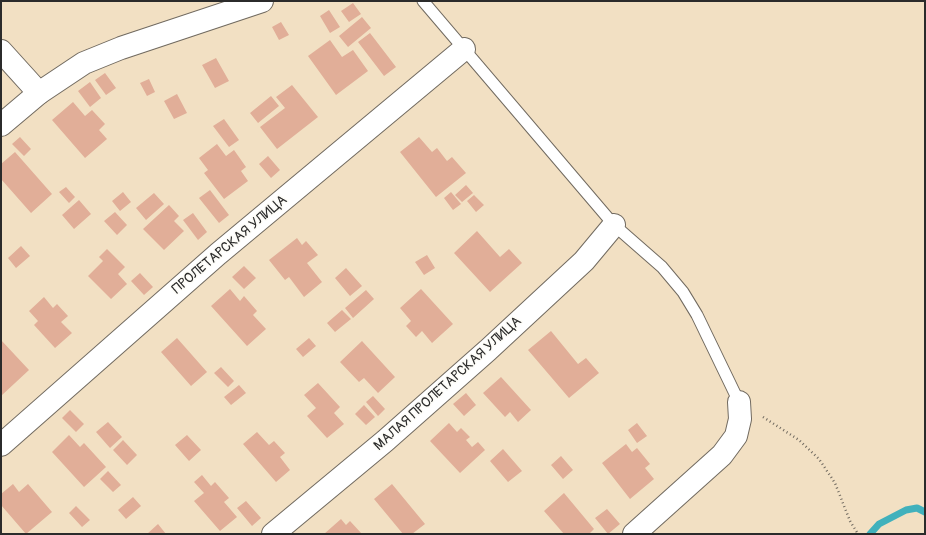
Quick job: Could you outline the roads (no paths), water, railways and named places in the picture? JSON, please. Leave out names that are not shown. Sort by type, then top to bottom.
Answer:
[{"type":"street","points":[[1,125],[39,93],[84,63],[121,48],[262,1]]},
{"type":"street","name":"ПРОЛЕТАРСКАЯ УЛИЦА","points":[[1,446],[218,254],[464,50]]},
{"type":"street","points":[[1,51],[39,93]]},
{"type":"street","name":"МАЛАЯ ПРОЛЕТАРСКАЯ УЛИЦА","points":[[274,534],[385,441],[488,350],[584,261],[614,225]]},
{"type":"street","points":[[634,534],[722,456],[736,436],[740,419],[739,402]]},
{"type":"lane","points":[[424,1],[614,225],[662,267],[683,292],[698,315],[739,402]]},
{"type":"waterway","points":[[870,534],[879,524],[906,510],[917,508],[925,512]]}]
